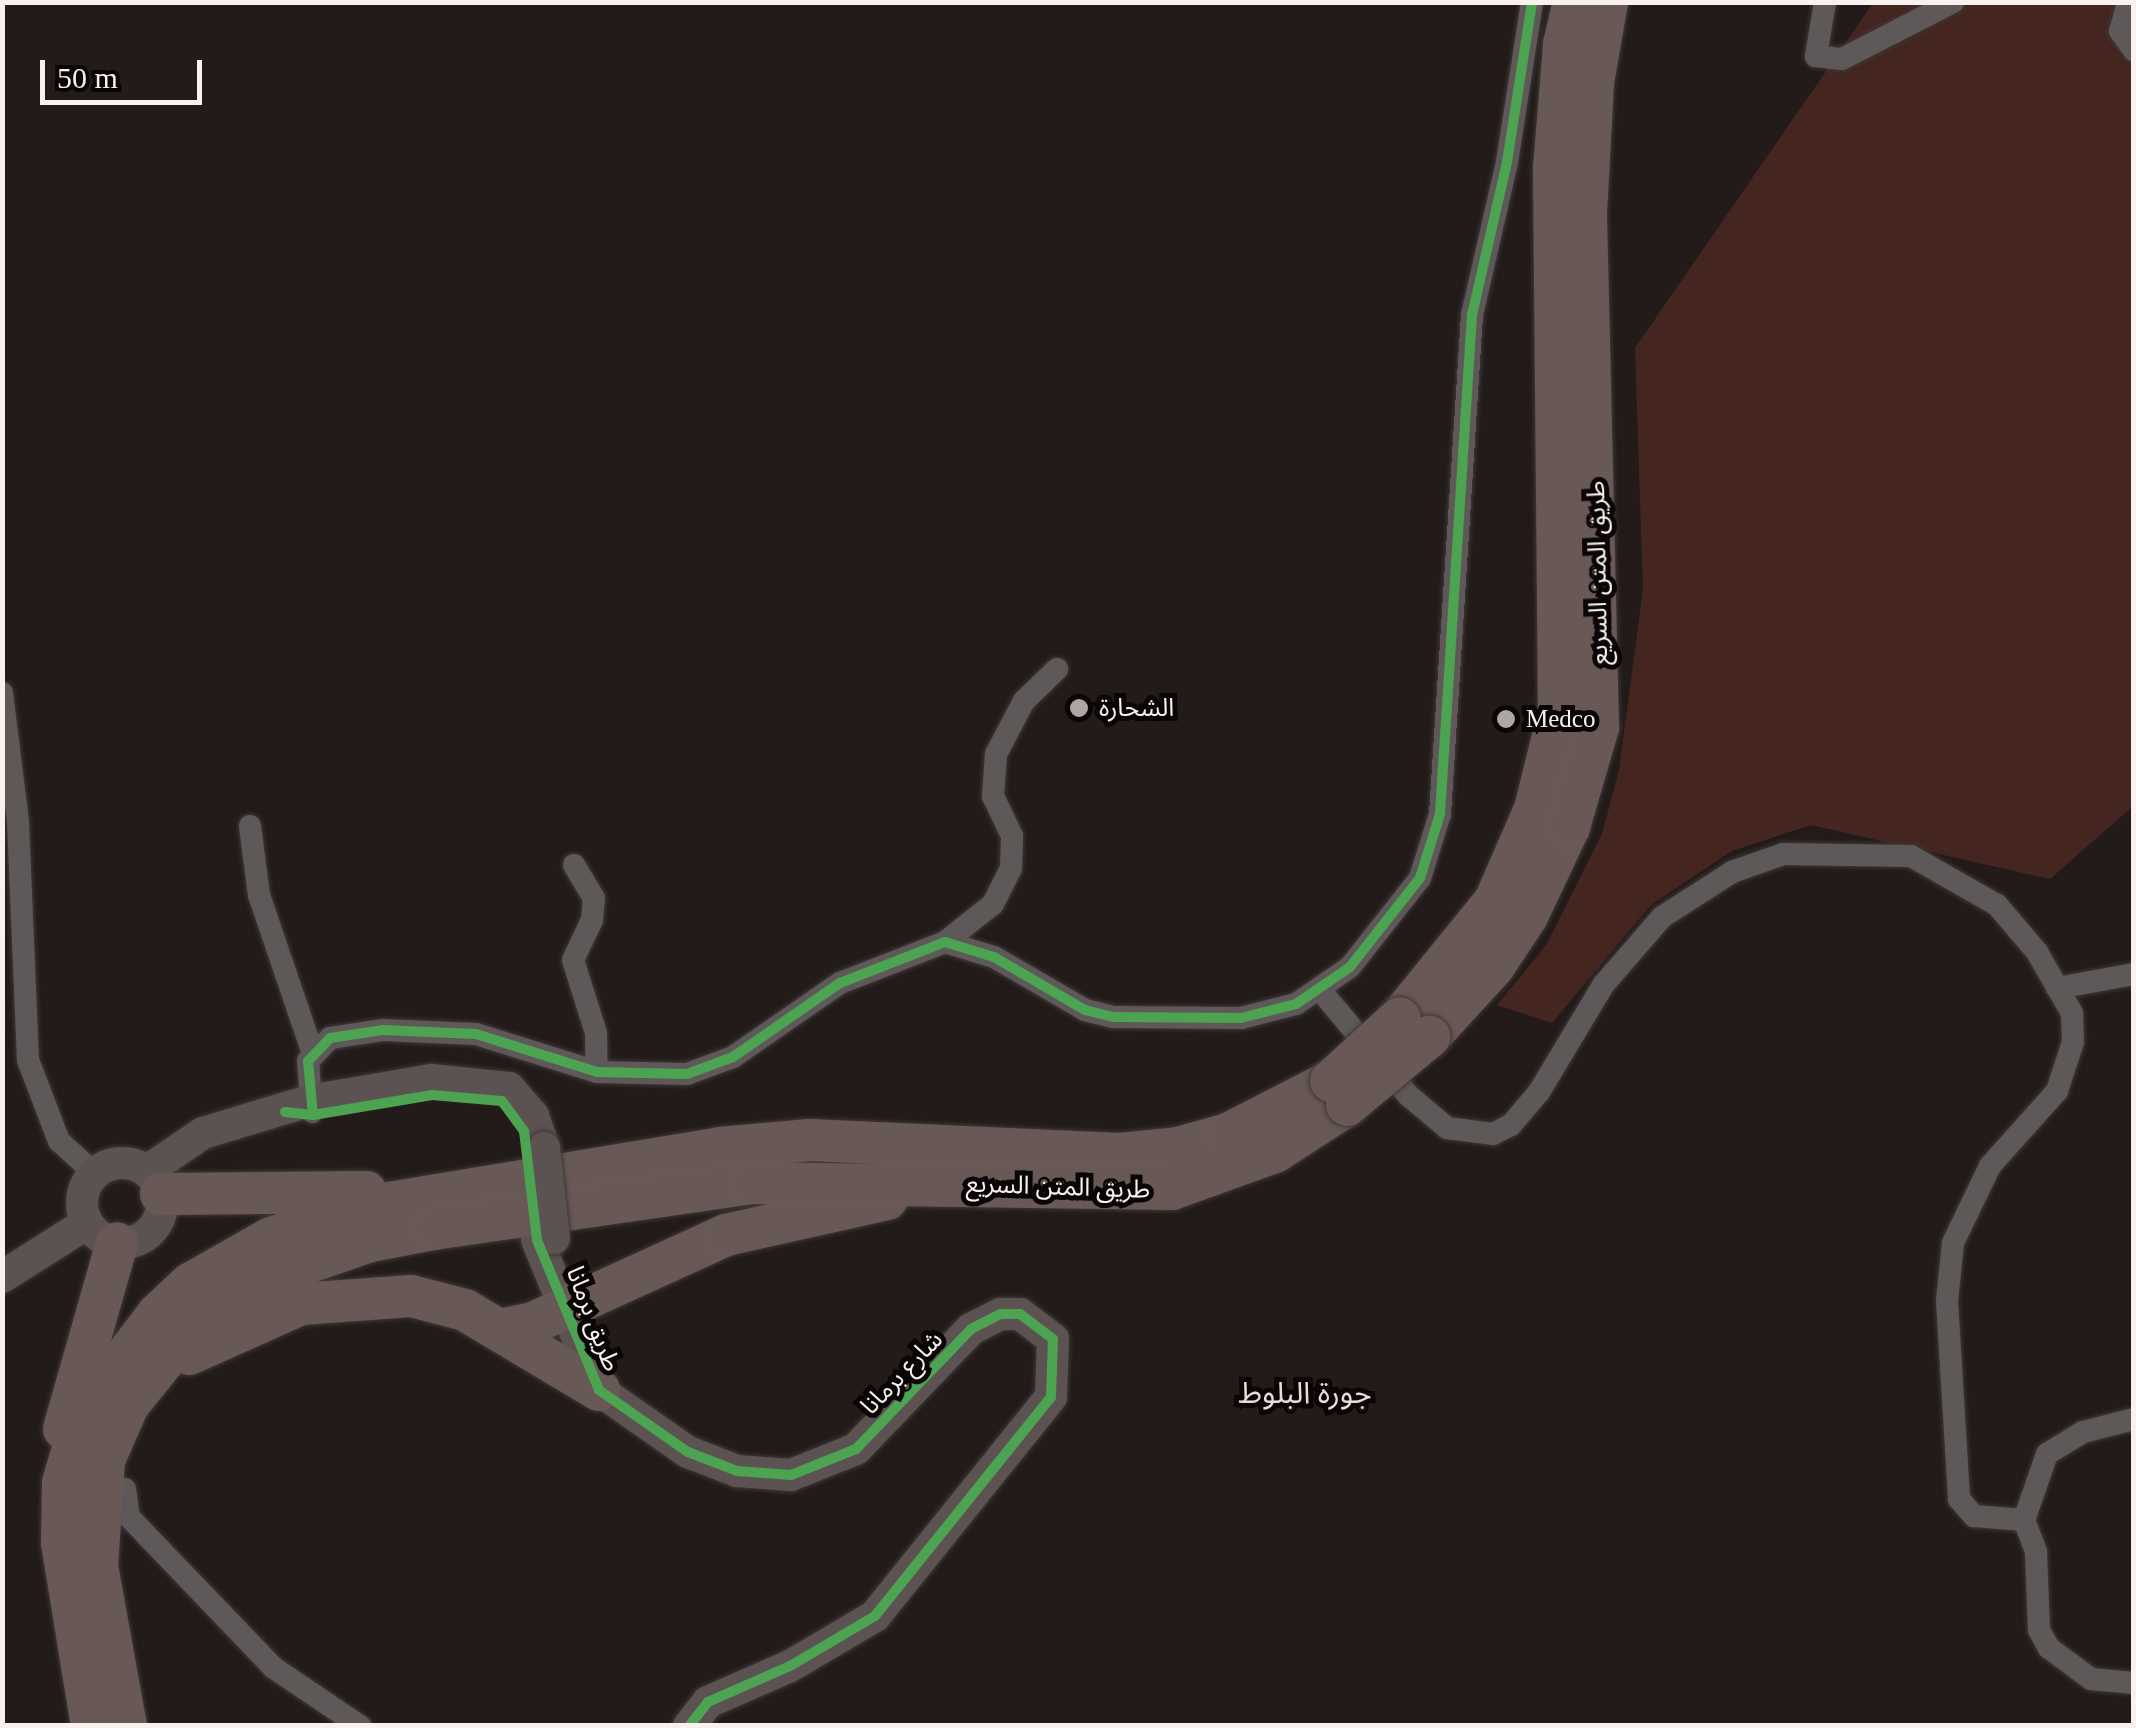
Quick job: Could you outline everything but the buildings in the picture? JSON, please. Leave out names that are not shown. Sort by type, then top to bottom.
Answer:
[{"type":"highway","name":"طريق المتن السريع","points":[[1414,1028],[1495,901],[1535,809],[1559,712],[1554,169],[1564,44],[1574,2]]},
{"type":"highway","name":"طريق المتن السريع","points":[[126,1726],[96,1566],[95,1518],[104,1460],[148,1375],[220,1304],[281,1272],[370,1241],[753,1184],[940,1183],[1172,1189],[1275,1152],[1414,1028],[1494,966],[1527,916],[1569,828],[1598,727],[1586,213],[1593,83],[1607,2]]},
{"type":"highway","name":"طريق المتن السريع","points":[[92,1726],[64,1587],[63,1482],[97,1394],[158,1314],[190,1284],[318,1218],[720,1148],[810,1140],[1120,1154],[1178,1148],[1339,1093]]},
{"type":"highway","points":[[154,1182],[350,1190],[416,1198]]},
{"type":"highway","points":[[500,1330],[564,1309],[726,1235],[940,1183]]},
{"type":"highway","points":[[63,1482],[64,1410],[102,1233]]},
{"type":"highway","points":[[148,1375],[258,1319],[350,1296],[435,1300],[500,1330],[600,1390]]},
{"type":"street","points":[[944,942],[994,957],[1085,1010],[1114,1018],[1241,1018],[1321,991],[1394,919],[1420,878],[1440,814],[1468,349],[1532,2]]},
{"type":"street","points":[[1825,2],[1816,56],[1842,60],[1952,2]]},
{"type":"street","points":[[2128,2],[2120,31],[2134,50]]},
{"type":"street","points":[[312,1052],[349,1033],[434,1030],[519,1044],[597,1072],[668,1076],[712,1066],[840,983],[944,942],[993,904],[1011,868],[1012,836],[993,796],[996,754],[1024,701],[1058,670]]},
{"type":"street","points":[[2,692],[18,822],[28,1060],[58,1141],[94,1173]]},
{"type":"street","points":[[250,826],[259,895],[312,1052],[302,1109]]},
{"type":"street","points":[[1321,991],[1408,1095],[1447,1128],[1472,1136],[1512,1125],[1604,984],[1662,917],[1732,872],[1782,854],[1910,856],[1950,874],[1996,905],[2072,1013],[2066,1071],[1990,1166],[1953,1243],[1947,1301],[1960,1498],[1974,1516],[2024,1520]]},
{"type":"street","points":[[574,866],[594,898],[592,920],[573,960],[596,1033],[597,1072]]},
{"type":"street","points":[[2058,988],[2134,974]]},
{"type":"street","name":"طريق برمانا","points":[[154,1182],[187,1139],[430,1080],[490,1082],[527,1105],[537,1150],[547,1247],[564,1309],[600,1390]]},
{"type":"street","points":[[2,1277],[102,1233],[152,1230],[154,1182],[116,1163],[94,1173],[83,1192],[102,1233]]},
{"type":"street","name":"شارع برمانا","points":[[600,1390],[688,1452],[737,1471],[791,1475],[826,1466],[856,1448],[972,1329],[1000,1314],[1020,1314],[1052,1339],[1051,1397],[875,1616],[790,1666],[708,1702],[690,1726]]},
{"type":"street","points":[[2134,1419],[2083,1432],[2048,1454],[2024,1520],[2036,1552],[2039,1630],[2049,1648],[2091,1679],[2134,1683]]},
{"type":"street","points":[[125,1489],[129,1517],[262,1655],[294,1685],[360,1726]]},
{"type":"shaded area","points":[[1873,3],[2133,3],[2133,806],[2050,879],[1811,825],[1732,851],[1651,905],[1552,1023],[1497,1005],[1546,945],[1602,834],[1619,770],[1643,590],[1635,348]]},
{"type":"cycle path","points":[[313,1115],[308,1061],[330,1038],[383,1030],[476,1034],[597,1072],[687,1074],[733,1057],[840,983],[945,942],[994,957],[1085,1010],[1114,1017],[1241,1018],[1296,1004],[1350,967],[1420,878],[1440,814],[1472,315],[1507,162],[1532,2]]},
{"type":"cycle path","points":[[285,1112],[313,1115],[432,1095],[502,1101],[524,1131],[537,1240],[599,1390],[688,1452],[737,1471],[791,1475],[856,1449],[971,1329],[1000,1314],[1020,1314],[1053,1339],[1051,1397],[875,1616],[790,1666],[708,1702],[689,1726]]},
{"type":"place","name":"الشحارة","points":[[1079,708]]},
{"type":"place","name":"Medco","points":[[1506,719]]},
{"type":"district","name":"جورة البلوط","points":[[1305,1393]]}]
